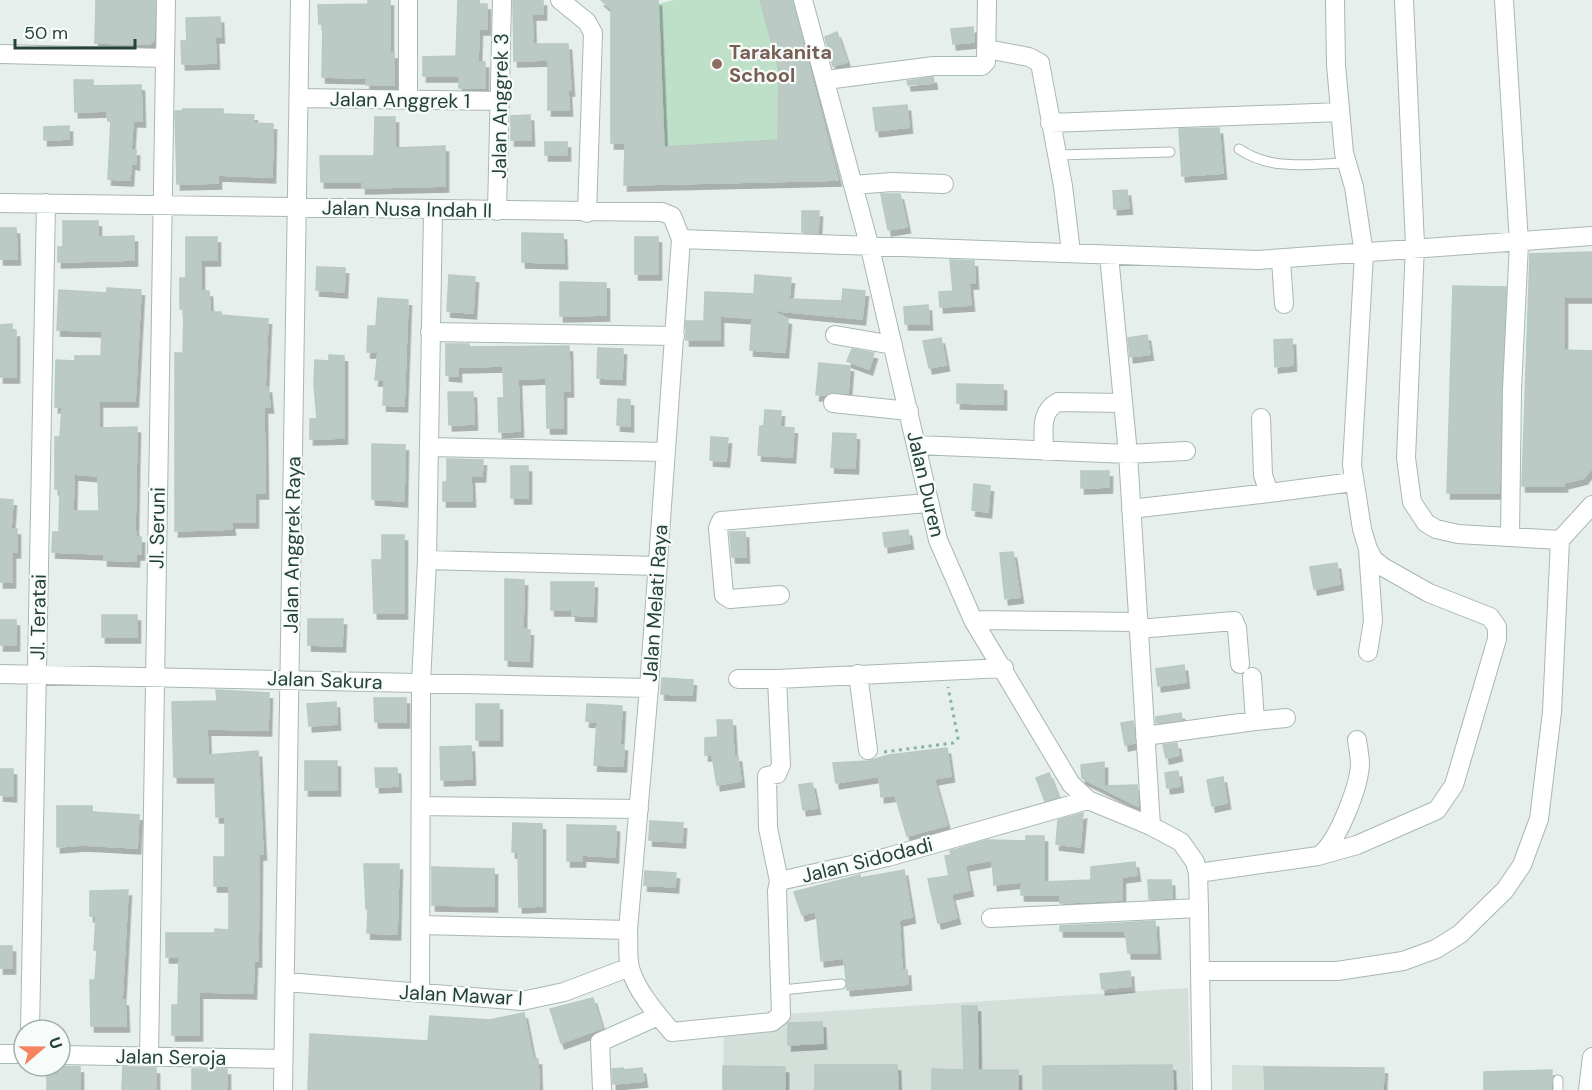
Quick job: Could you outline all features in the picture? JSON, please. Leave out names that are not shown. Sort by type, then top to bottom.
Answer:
[{"type":"street","name":"Jl. Seruni","points":[[149,1057],[166,0]]},
{"type":"street","name":"Jalan Anggrek Raya","points":[[283,1090],[299,206],[300,0]]},
{"type":"street","points":[[408,0],[408,100]]},
{"type":"street","name":"Jalan Anggrek 3","points":[[497,211],[502,0]]},
{"type":"street","points":[[560,0],[587,22],[593,33],[587,213]]},
{"type":"street","name":"Jalan Duren","points":[[803,0],[870,248],[917,445],[927,502],[938,540],[973,620],[1004,668],[1061,771],[1088,800],[1151,826],[1181,842],[1190,852],[1198,873]]},
{"type":"street","points":[[826,80],[934,66],[978,67],[986,62],[987,0]]},
{"type":"street","points":[[1202,1090],[1204,971],[1198,873],[1318,856],[1382,835],[1437,810],[1447,799],[1454,785],[1497,639],[1497,627],[1490,617],[1459,607],[1399,577],[1374,560],[1368,549],[1348,482],[1364,254],[1354,187],[1346,164],[1340,112],[1335,0]]},
{"type":"street","points":[[1404,0],[1415,250],[1406,458],[1412,502],[1426,523],[1436,529],[1458,534],[1510,535],[1560,540]]},
{"type":"street","points":[[1504,0],[1519,243],[1512,390],[1510,535]]},
{"type":"street","points":[[987,49],[1029,57],[1040,63],[1057,155],[1071,252]]},
{"type":"street","points":[[2,52],[165,58]]},
{"type":"street","name":"Jalan Anggrek 1","points":[[299,98],[500,101]]},
{"type":"street","points":[[1050,123],[1340,112]]},
{"type":"street","points":[[854,185],[892,182],[944,184]]},
{"type":"street","name":"Jalan Nusa Indah II","points":[[0,203],[299,206],[433,211],[670,214],[681,239]]},
{"type":"street","name":"Jl. Teratai","points":[[30,1018],[46,203]]},
{"type":"street","points":[[420,993],[421,683],[427,560],[433,211]]},
{"type":"street","points":[[681,239],[870,248],[1071,252],[1281,260],[1592,236]]},
{"type":"street","name":"Jalan Melati Raya","points":[[630,967],[628,930],[649,688],[681,239]]},
{"type":"street","points":[[1109,255],[1128,454],[1151,826]]},
{"type":"street","points":[[1281,260],[1284,304]]},
{"type":"street","points":[[430,332],[675,336]]},
{"type":"street","points":[[835,335],[893,345]]},
{"type":"street","points":[[1044,451],[1044,415],[1051,406],[1058,402],[1123,403]]},
{"type":"street","points":[[833,403],[909,411]]},
{"type":"street","points":[[1261,418],[1263,475],[1269,493]]},
{"type":"street","points":[[917,445],[1128,454],[1186,451]]},
{"type":"street","points":[[429,447],[666,452]]},
{"type":"street","points":[[1131,509],[1348,482]]},
{"type":"street","points":[[780,595],[730,598],[724,595],[718,528],[721,521],[927,502]]},
{"type":"street","points":[[1204,971],[1337,971],[1403,962],[1436,949],[1460,934],[1505,890],[1522,865],[1539,819],[1551,712],[1560,540],[1592,505]]},
{"type":"street","points":[[1368,549],[1373,621],[1368,652]]},
{"type":"street","points":[[427,560],[658,566]]},
{"type":"street","points":[[973,620],[1137,625],[1234,621],[1255,721]]},
{"type":"street","points":[[738,680],[1004,668]]},
{"type":"street","name":"Jalan Sakura","points":[[0,674],[649,688]]},
{"type":"street","points":[[858,674],[868,750]]},
{"type":"street","points":[[777,678],[781,765],[777,774],[767,776],[768,828],[779,881]]},
{"type":"street","points":[[1145,736],[1286,718]]},
{"type":"street","points":[[1318,856],[1334,841],[1357,779],[1360,766],[1356,740]]},
{"type":"street","name":"Jalan Sidodadi","points":[[658,1016],[672,1032],[777,1020],[781,1015],[782,990],[777,891],[779,881],[888,856],[1088,800]]},
{"type":"street","points":[[422,806],[639,809]]},
{"type":"street","points":[[991,918],[1199,908]]},
{"type":"street","points":[[421,925],[628,930]]},
{"type":"street","points":[[602,1090],[600,1042],[658,1016],[641,992],[630,967]]},
{"type":"street","name":"Jalan Mawar I","points":[[286,982],[522,1001],[564,992],[630,967]]},
{"type":"street","name":"Jalan Seroja","points":[[72,1055],[283,1059]]},
{"type":"street","points":[[1589,1085],[1592,1057]]},
{"type":"lane","points":[[1239,150],[1251,158],[1276,164],[1346,164]]},
{"type":"lane","points":[[1057,155],[1170,152]]},
{"type":"lane","points":[[782,990],[841,984]]},
{"type":"path","points":[[868,750],[878,753],[953,742],[958,738],[944,671]]},
{"type":"shaded area","points":[[1188,988],[1191,1090],[723,1090],[724,1018]]},
{"type":"shaded area","points":[[1232,1065],[1384,1068],[1385,1090],[1232,1090]]},
{"type":"green space","points":[[674,0],[760,0],[779,70],[778,140],[664,147],[658,4]]},
{"type":"building","points":[[96,0],[155,0],[154,40],[150,44],[95,43]]},
{"type":"building","points":[[368,0],[390,0],[390,53],[394,53],[394,85],[366,85],[367,78],[322,77],[323,24],[319,24],[318,5],[368,4]]},
{"type":"building","points":[[458,0],[479,0],[479,4],[487,4],[487,29],[479,29],[478,62],[485,62],[485,88],[459,88],[459,76],[423,76],[423,57],[456,56]]},
{"type":"building","points":[[513,0],[543,0],[543,14],[532,14],[533,44],[568,44],[571,90],[568,90],[569,110],[548,110],[548,60],[514,61]]},
{"type":"building","points":[[601,0],[658,0],[664,147],[778,140],[779,70],[760,0],[792,0],[838,180],[624,185],[625,143],[611,143],[611,9]]},
{"type":"building","points":[[220,17],[221,37],[215,37],[216,63],[182,64],[181,41],[187,41],[186,18]]},
{"type":"building","points":[[973,27],[974,42],[953,44],[951,29]]},
{"type":"building","points":[[837,32],[847,62],[833,66],[825,37]]},
{"type":"building","points":[[933,77],[934,83],[908,85],[907,81]]},
{"type":"building","points":[[74,80],[93,80],[93,86],[141,85],[142,121],[133,121],[131,150],[136,150],[136,164],[131,163],[130,180],[108,179],[111,121],[108,121],[107,111],[75,112]]},
{"type":"building","points":[[907,105],[909,127],[876,131],[873,108]]},
{"type":"building","points":[[223,109],[223,114],[254,115],[253,123],[273,124],[272,177],[218,175],[218,183],[177,184],[175,111]]},
{"type":"building","points":[[530,115],[531,140],[511,140],[511,116]]},
{"type":"building","points":[[375,117],[395,117],[395,148],[445,146],[445,186],[362,188],[362,182],[321,182],[320,156],[374,156]]},
{"type":"building","points":[[69,126],[69,139],[44,140],[44,127]]},
{"type":"building","points":[[1219,128],[1223,173],[1182,176],[1179,129]]},
{"type":"building","points":[[545,142],[567,142],[567,155],[545,155]]},
{"type":"building","points":[[1127,190],[1129,208],[1114,209],[1113,191]]},
{"type":"building","points":[[881,194],[900,194],[907,227],[888,230]]},
{"type":"building","points":[[802,211],[819,211],[818,233],[802,232]]},
{"type":"building","points":[[63,221],[98,221],[98,237],[134,236],[134,260],[58,262],[58,247],[63,247]]},
{"type":"building","points":[[0,228],[16,228],[17,259],[0,259]]},
{"type":"building","points":[[522,233],[563,234],[564,263],[522,262]]},
{"type":"building","points":[[186,237],[217,237],[217,260],[201,260],[201,291],[209,291],[210,312],[268,319],[265,387],[268,387],[270,407],[264,407],[265,493],[255,493],[255,522],[231,522],[232,529],[175,531],[175,353],[183,353],[184,309],[180,309],[180,278],[186,278]]},
{"type":"building","points":[[635,237],[658,237],[658,274],[635,274]]},
{"type":"building","points":[[1592,252],[1592,297],[1564,297],[1564,350],[1592,351],[1592,468],[1584,478],[1564,483],[1564,486],[1522,486],[1530,254]]},
{"type":"building","points":[[950,260],[974,261],[975,283],[969,283],[971,305],[940,307],[939,292],[953,291]]},
{"type":"building","points":[[317,267],[345,268],[344,292],[316,290]]},
{"type":"building","points":[[449,275],[475,277],[473,313],[447,311]]},
{"type":"building","points":[[755,275],[791,278],[789,299],[842,301],[843,289],[865,291],[862,319],[769,310],[788,319],[785,352],[750,350],[752,318],[720,316],[720,340],[686,340],[686,321],[704,321],[705,292],[754,294]]},
{"type":"building","points":[[560,282],[606,283],[606,315],[560,316]]},
{"type":"building","points":[[1453,286],[1506,287],[1499,493],[1447,493]]},
{"type":"building","points":[[107,288],[141,290],[135,401],[99,401],[99,428],[137,427],[135,528],[136,537],[141,537],[141,554],[136,554],[136,561],[104,560],[104,554],[52,552],[53,532],[59,532],[60,489],[55,489],[55,437],[60,437],[62,407],[55,407],[56,360],[75,361],[75,356],[101,356],[102,331],[57,330],[59,290],[107,293]],"holes":[[[74,474],[98,476],[99,511],[73,511]]]},
{"type":"building","points":[[378,298],[408,300],[404,406],[383,405],[384,380],[375,380],[378,352],[367,352],[368,326],[376,326]]},
{"type":"building","points":[[928,305],[929,324],[905,324],[904,307]]},
{"type":"building","points":[[12,324],[12,331],[16,331],[16,377],[0,377],[0,325]]},
{"type":"building","points":[[1147,335],[1150,354],[1130,357],[1128,338]]},
{"type":"building","points":[[941,338],[946,365],[929,368],[923,341]]},
{"type":"building","points":[[1292,339],[1293,365],[1275,367],[1274,340]]},
{"type":"building","points":[[446,344],[469,344],[469,347],[569,346],[570,391],[563,391],[563,428],[547,428],[546,378],[518,379],[520,431],[499,432],[498,398],[504,398],[503,366],[458,367],[458,376],[446,375]]},
{"type":"building","points":[[598,348],[623,349],[622,379],[597,378]]},
{"type":"building","points":[[852,349],[874,353],[869,369],[847,361]]},
{"type":"building","points":[[329,355],[344,356],[344,438],[310,439],[310,419],[317,419],[314,384],[315,360],[329,361]]},
{"type":"building","points":[[819,363],[850,366],[848,393],[816,395]]},
{"type":"building","points":[[957,384],[1003,385],[1003,404],[957,403]]},
{"type":"building","points":[[448,392],[473,392],[474,424],[449,425]]},
{"type":"building","points":[[618,399],[630,400],[630,426],[617,425]]},
{"type":"building","points":[[765,410],[781,411],[780,427],[794,428],[792,457],[758,455],[760,426],[764,426]]},
{"type":"building","points":[[833,433],[856,434],[855,468],[831,467]]},
{"type":"building","points":[[711,437],[728,438],[726,461],[710,460]]},
{"type":"building","points":[[372,444],[405,445],[404,501],[372,499]]},
{"type":"building","points":[[447,459],[483,460],[482,476],[471,476],[472,501],[443,501],[443,482],[447,482]]},
{"type":"building","points":[[511,466],[528,466],[528,498],[511,498]]},
{"type":"building","points":[[1081,471],[1109,471],[1109,487],[1081,488]]},
{"type":"building","points":[[974,484],[990,486],[988,512],[972,510]]},
{"type":"building","points":[[0,499],[13,500],[11,529],[17,529],[17,552],[12,552],[12,582],[0,582]]},
{"type":"building","points":[[908,530],[910,543],[885,547],[883,533]]},
{"type":"building","points":[[730,532],[745,532],[746,557],[732,557]]},
{"type":"building","points":[[382,535],[404,535],[404,613],[374,613],[372,560],[382,560]]},
{"type":"building","points":[[1013,552],[1020,597],[1005,599],[1000,553]]},
{"type":"building","points":[[1337,563],[1340,584],[1314,589],[1310,567]]},
{"type":"building","points":[[505,579],[524,580],[523,629],[530,630],[529,661],[505,660]]},
{"type":"building","points":[[551,582],[594,582],[593,616],[572,615],[572,610],[551,610]]},
{"type":"building","points":[[102,615],[137,615],[137,637],[102,637]]},
{"type":"building","points":[[308,619],[343,619],[342,646],[308,645]]},
{"type":"building","points":[[0,620],[16,620],[16,645],[0,645]]},
{"type":"building","points":[[1184,665],[1186,682],[1158,686],[1156,669]]},
{"type":"building","points":[[662,678],[693,680],[692,695],[661,694]]},
{"type":"building","points":[[216,690],[269,693],[268,730],[207,729],[208,755],[258,751],[263,854],[259,854],[258,961],[254,961],[253,993],[199,992],[199,1035],[172,1035],[172,1005],[178,1005],[179,957],[166,957],[166,933],[215,933],[215,929],[229,930],[229,886],[214,886],[214,857],[225,857],[225,817],[216,817],[215,777],[174,777],[172,702],[217,701]]},
{"type":"building","points":[[374,698],[406,698],[406,722],[375,722]]},
{"type":"building","points":[[336,702],[337,724],[309,726],[307,704]]},
{"type":"building","points":[[476,704],[499,704],[499,740],[476,740]]},
{"type":"building","points":[[587,704],[622,706],[620,745],[624,745],[623,766],[594,765],[597,722],[586,721]]},
{"type":"building","points":[[1181,713],[1182,720],[1156,723],[1156,717]]},
{"type":"building","points":[[717,720],[732,720],[734,756],[738,756],[741,781],[717,785],[712,755],[705,755],[705,738],[718,737]]},
{"type":"building","points":[[1133,721],[1135,743],[1125,745],[1121,723]]},
{"type":"building","points":[[1177,743],[1179,755],[1166,758],[1163,745]]},
{"type":"building","points":[[471,746],[472,779],[441,780],[440,747]]},
{"type":"building","points":[[947,748],[951,776],[934,779],[947,825],[907,836],[895,795],[881,797],[879,776],[836,783],[833,763],[869,761],[889,755]]},
{"type":"building","points":[[305,761],[337,761],[337,790],[305,790]]},
{"type":"building","points":[[1104,762],[1104,786],[1137,785],[1138,806],[1082,778],[1081,765]]},
{"type":"building","points":[[375,768],[397,768],[398,786],[376,787]]},
{"type":"building","points":[[0,769],[13,769],[13,796],[0,795]]},
{"type":"building","points":[[1178,771],[1180,786],[1167,788],[1165,773]]},
{"type":"building","points":[[1049,773],[1058,797],[1045,801],[1036,778]]},
{"type":"building","points":[[1223,777],[1227,803],[1212,806],[1207,780]]},
{"type":"building","points":[[812,783],[817,808],[803,810],[799,785]]},
{"type":"building","points":[[57,806],[92,806],[92,812],[139,815],[137,848],[83,845],[57,847]]},
{"type":"building","points":[[1083,813],[1080,847],[1056,844],[1058,820]]},
{"type":"building","points":[[650,821],[683,823],[682,842],[649,840]]},
{"type":"building","points":[[513,823],[542,824],[542,906],[519,907],[518,852],[512,852]]},
{"type":"building","points":[[567,825],[616,826],[615,857],[582,855],[582,861],[567,861]]},
{"type":"building","points":[[1026,836],[1044,836],[1044,882],[1091,880],[1091,867],[1135,862],[1137,875],[1122,877],[1122,900],[1060,903],[1060,895],[1021,895],[1021,882],[994,885],[992,860],[965,865],[970,890],[951,894],[957,918],[938,923],[928,879],[949,876],[945,856],[951,855],[950,851],[987,840],[1026,841]]},
{"type":"building","points":[[364,864],[399,864],[397,934],[367,933],[368,909],[366,909]]},
{"type":"building","points":[[432,867],[494,869],[494,906],[432,905]]},
{"type":"building","points":[[904,870],[912,917],[899,920],[902,970],[907,970],[908,984],[847,990],[844,958],[821,961],[816,911],[802,915],[794,892],[860,875],[860,878]]},
{"type":"building","points":[[645,871],[676,873],[675,887],[644,885]]},
{"type":"building","points":[[1148,880],[1171,880],[1172,898],[1149,899]]},
{"type":"building","points":[[128,890],[122,1000],[125,1000],[126,1026],[91,1026],[90,980],[95,980],[97,950],[94,950],[96,916],[90,916],[90,891]]},
{"type":"building","points":[[1155,921],[1157,953],[1128,953],[1124,923]]},
{"type":"building","points":[[1123,923],[1123,931],[1060,931],[1060,926]]},
{"type":"building","points":[[0,946],[12,946],[12,968],[0,968]]},
{"type":"building","points":[[1130,971],[1131,986],[1102,989],[1100,974]]},
{"type":"building","points":[[593,998],[602,1028],[561,1043],[550,1009]]},
{"type":"building","points":[[962,1006],[977,1006],[978,1070],[1018,1070],[1018,1090],[932,1090],[932,1069],[964,1070]]},
{"type":"building","points":[[524,1013],[533,1059],[538,1059],[539,1090],[308,1090],[310,1034],[428,1041],[430,1016],[490,1020]]},
{"type":"building","points":[[822,1022],[823,1043],[788,1045],[788,1023]]},
{"type":"building","points":[[815,1065],[897,1065],[898,1090],[815,1090]]},
{"type":"building","points":[[1172,1065],[1173,1090],[1043,1090],[1043,1066]]},
{"type":"building","points":[[723,1066],[785,1067],[785,1090],[723,1090]]},
{"type":"building","points":[[72,1067],[80,1067],[80,1090],[47,1090],[47,1078],[72,1078]]},
{"type":"building","points":[[123,1067],[156,1068],[156,1090],[122,1090]]},
{"type":"building","points":[[1264,1067],[1384,1068],[1383,1090],[1265,1090]]},
{"type":"building","points":[[623,1068],[623,1070],[642,1068],[644,1081],[613,1084],[612,1069]]},
{"type":"building","points":[[192,1069],[227,1069],[227,1090],[192,1090]]},
{"type":"building","points":[[1552,1070],[1551,1090],[1484,1090],[1484,1072]]},
{"type":"place","name":"Tarakanita School","points":[[717,64]]}]
